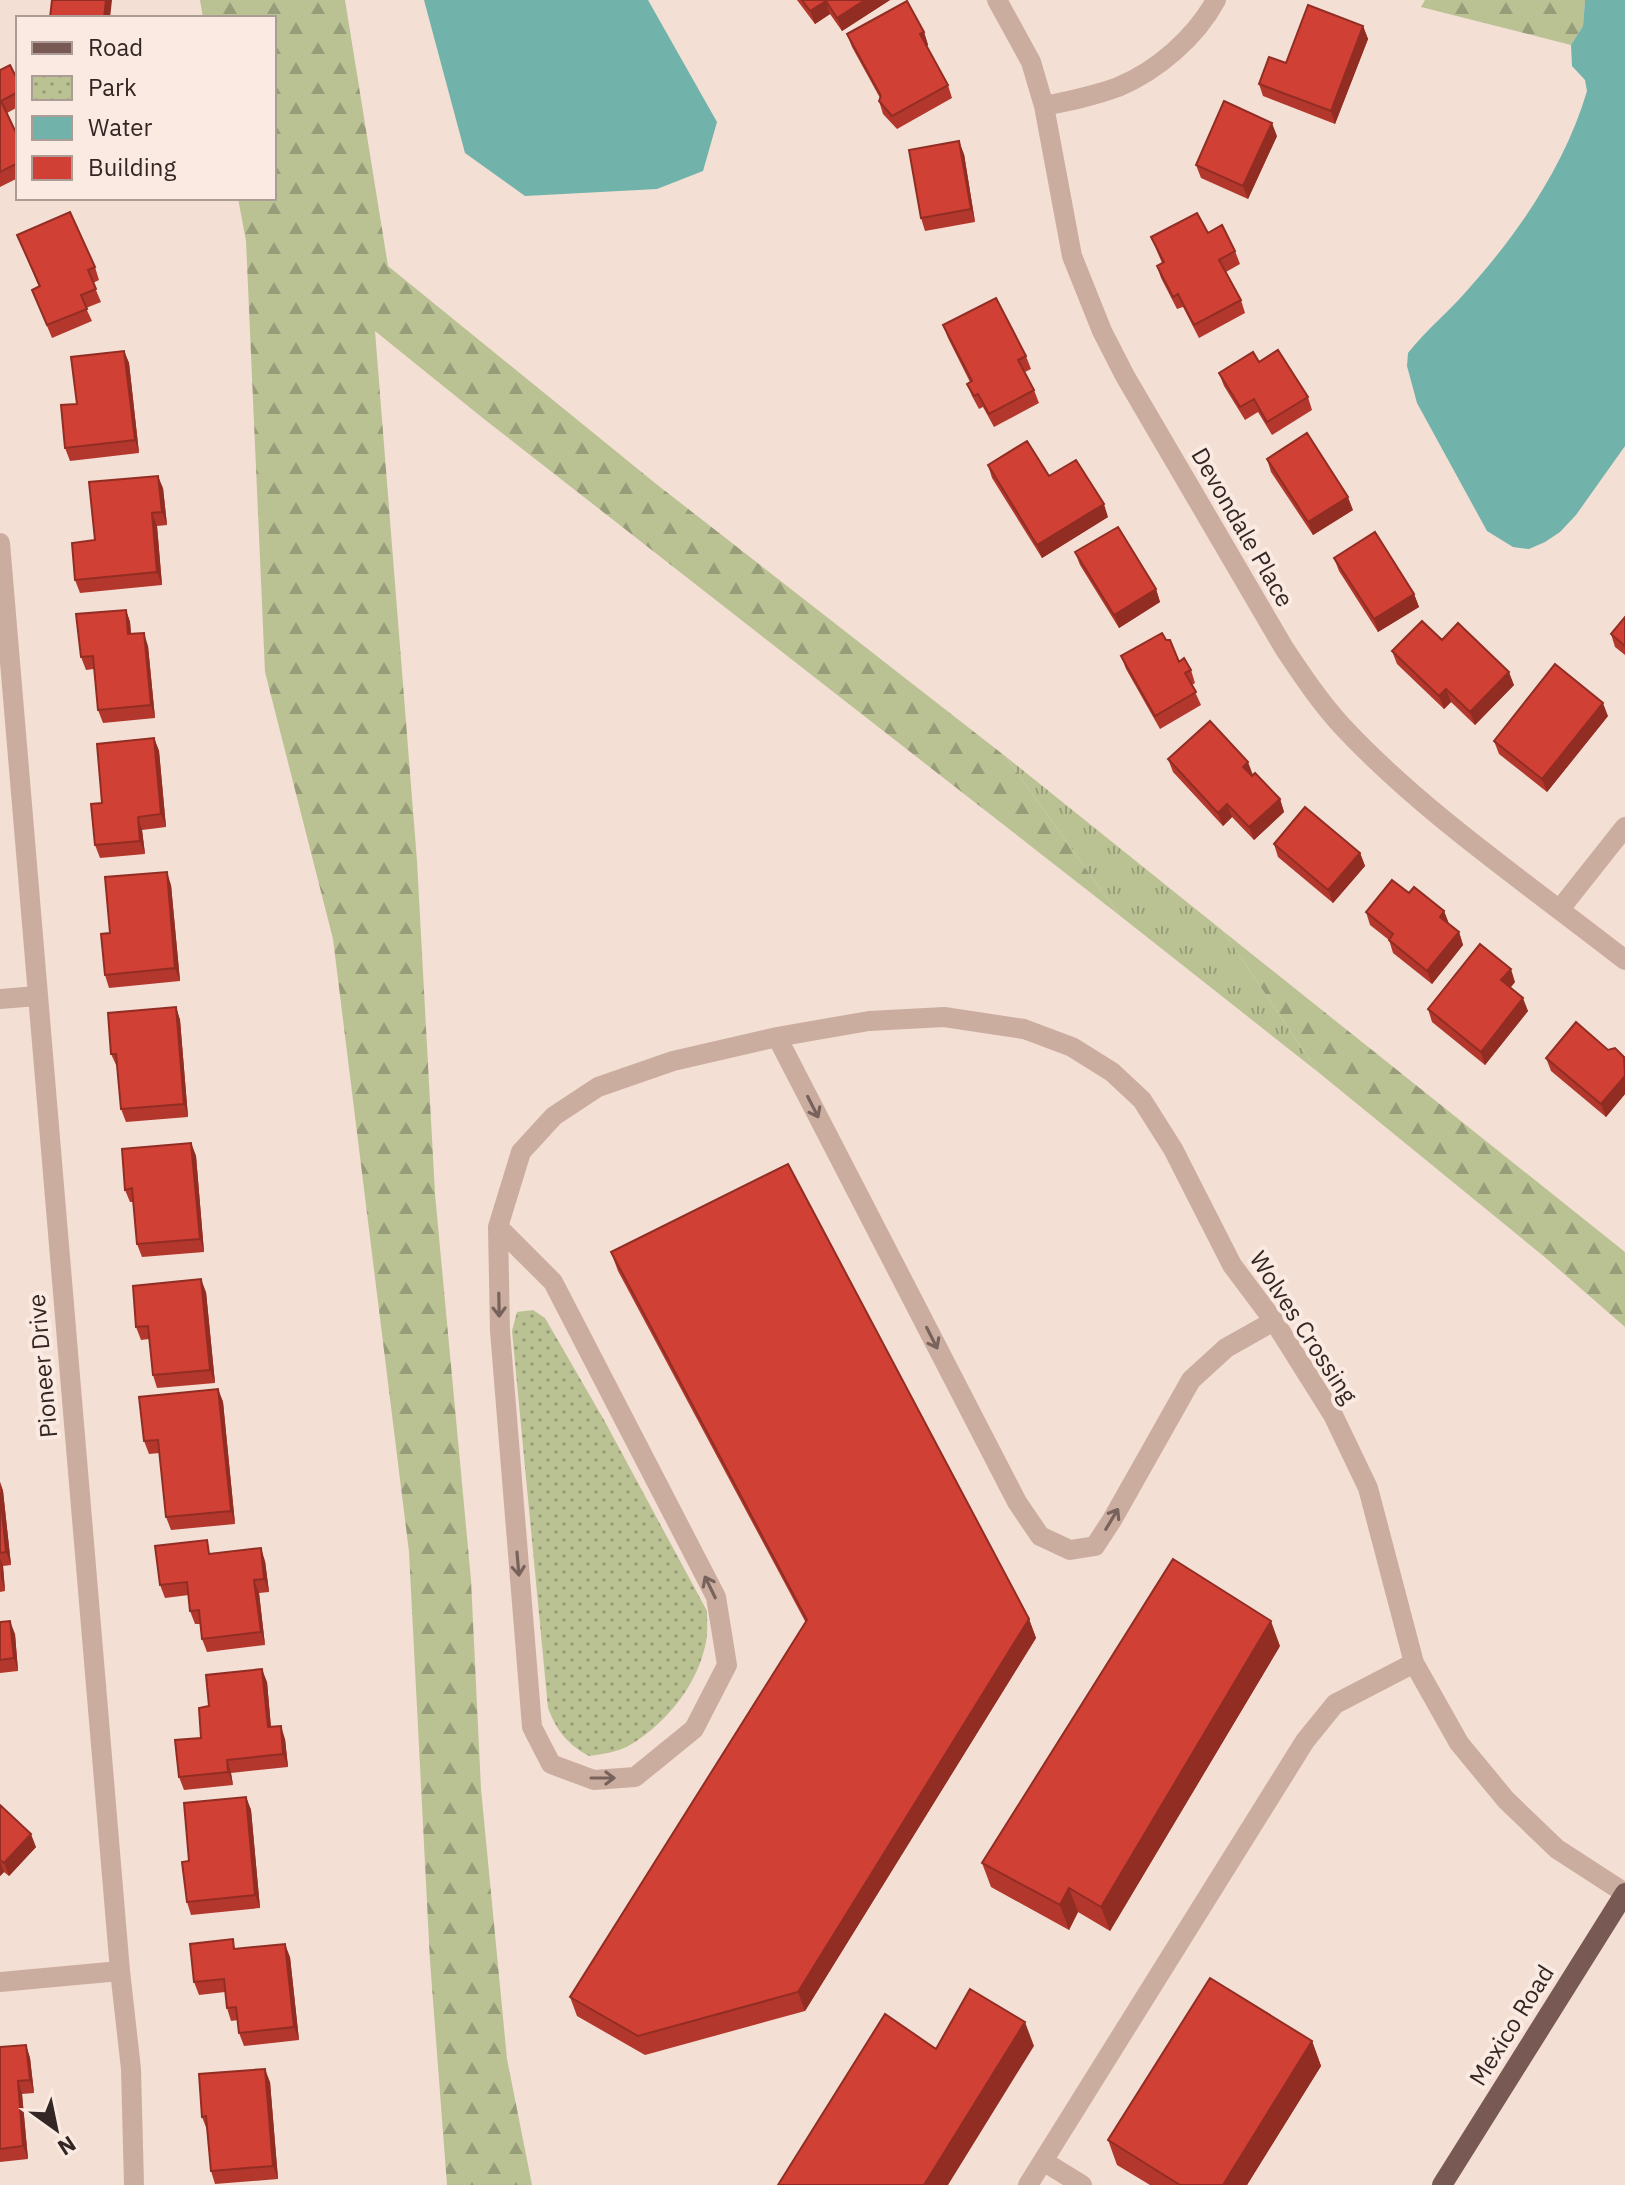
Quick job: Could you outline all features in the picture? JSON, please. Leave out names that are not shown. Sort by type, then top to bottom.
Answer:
[{"type":"main road","name":"Mexico Road","points":[[1442,2185],[1625,1893]]},
{"type":"street","name":"Devondale Place","points":[[997,0],[1031,62],[1044,106],[1072,256],[1102,331],[1132,389],[1284,648],[1312,690],[1342,726],[1385,767],[1442,817],[1625,960]]},
{"type":"street","points":[[1044,106],[1120,86],[1156,66],[1188,38],[1216,0]]},
{"type":"street","name":"Pioneer Drive","points":[[0,543],[120,1971],[131,2069],[134,2185]]},
{"type":"street","points":[[1560,909],[1625,827]]},
{"type":"street","points":[[0,999],[37,996]]},
{"type":"street","name":"Wolves Crossing","points":[[498,1227],[553,1282],[716,1597],[727,1665],[694,1729],[635,1777],[594,1780],[551,1764],[532,1727],[500,1331],[498,1227],[521,1152],[554,1116],[598,1087],[673,1061],[777,1037],[869,1021],[944,1017],[1024,1029],[1072,1047],[1112,1072],[1142,1100],[1173,1149],[1232,1265],[1274,1321],[1333,1415],[1368,1488],[1414,1663],[1459,1743],[1506,1800],[1557,1849],[1625,1893]]},
{"type":"street","points":[[777,1037],[1017,1502],[1040,1536],[1070,1550],[1095,1546],[1191,1380],[1226,1348],[1274,1321]]},
{"type":"street","points":[[1028,2185],[1305,1741],[1335,1704],[1414,1663]]},
{"type":"street","points":[[0,1982],[120,1971]]},
{"type":"street","points":[[1043,2161],[1082,2185]]},
{"type":"green space","points":[[200,0],[345,0],[388,266],[655,483],[1005,756],[1119,915],[375,331],[417,861],[435,1194],[471,1580],[481,1789],[507,2059],[532,2185],[447,2185],[430,1961],[409,1552],[333,939],[265,672],[246,241],[238,200],[276,200],[276,16],[203,16]]},
{"type":"green space","points":[[1425,0],[1585,0],[1583,26],[1571,45],[1421,7]]},
{"type":"green space","points":[[1005,756],[1223,931],[1318,1072],[1119,915]]},
{"type":"green space","points":[[1223,931],[1625,1252],[1625,1327],[1547,1259],[1318,1072]]},
{"type":"green space","points":[[533,1310],[545,1318],[604,1420],[707,1611],[707,1638],[702,1658],[679,1701],[656,1726],[630,1745],[589,1756],[564,1736],[548,1708],[512,1331],[517,1312]]},
{"type":"water","points":[[424,0],[648,0],[717,122],[703,171],[657,189],[525,196],[465,153]]},
{"type":"water","points":[[1585,0],[1625,0],[1625,446],[1576,515],[1560,532],[1529,549],[1513,547],[1487,531],[1417,403],[1407,366],[1408,353],[1489,265],[1524,219],[1554,170],[1587,91],[1585,80],[1572,66],[1571,45],[1583,26]]},
{"type":"building","points":[[52,0],[106,0],[104,16],[50,16]]},
{"type":"building","points":[[802,0],[865,0],[837,18],[826,1],[810,11]]},
{"type":"building","points":[[907,1],[924,32],[920,34],[948,85],[892,116],[879,101],[881,96],[847,34]]},
{"type":"building","points":[[1308,5],[1363,26],[1331,111],[1259,84],[1269,57],[1286,63]]},
{"type":"building","points":[[10,65],[16,77],[16,93],[1,101],[16,133],[16,164],[0,172],[0,70]]},
{"type":"building","points":[[1224,101],[1272,123],[1243,186],[1196,165]]},
{"type":"building","points":[[959,141],[971,209],[921,218],[909,150]]},
{"type":"building","points":[[70,212],[95,267],[88,270],[96,289],[81,295],[87,309],[47,325],[32,290],[40,286],[17,235]]},
{"type":"building","points":[[1197,213],[1208,233],[1222,225],[1235,251],[1219,260],[1241,300],[1194,325],[1178,294],[1173,297],[1157,266],[1164,262],[1151,237]]},
{"type":"building","points":[[996,298],[1026,356],[1018,360],[1034,390],[989,414],[978,394],[974,396],[967,384],[972,381],[943,325]]},
{"type":"building","points":[[1278,350],[1308,397],[1267,422],[1254,399],[1240,407],[1219,373],[1253,352],[1259,362]]},
{"type":"building","points":[[124,351],[135,440],[65,448],[61,405],[77,404],[71,357]]},
{"type":"building","points":[[1307,433],[1348,497],[1308,522],[1267,459]]},
{"type":"building","points":[[1027,441],[1049,476],[1076,460],[1104,504],[1037,545],[988,465]]},
{"type":"building","points":[[158,476],[162,512],[152,513],[157,572],[75,580],[72,543],[95,540],[89,482]]},
{"type":"building","points":[[1118,527],[1156,589],[1114,615],[1075,552]]},
{"type":"building","points":[[1375,532],[1414,594],[1374,619],[1334,558]]},
{"type":"building","points":[[126,610],[128,634],[144,633],[151,705],[98,710],[93,656],[81,657],[76,614]]},
{"type":"building","points":[[1625,617],[1625,646],[1611,634]]},
{"type":"building","points":[[1422,621],[1442,640],[1458,623],[1509,672],[1470,712],[1446,689],[1439,696],[1392,651]]},
{"type":"building","points":[[1162,633],[1166,640],[1170,640],[1179,662],[1184,658],[1191,670],[1185,673],[1196,692],[1155,716],[1121,656]]},
{"type":"building","points":[[1555,664],[1603,703],[1542,779],[1494,741]]},
{"type":"building","points":[[1210,721],[1248,762],[1243,767],[1252,776],[1255,773],[1280,799],[1249,827],[1227,804],[1218,813],[1168,759]]},
{"type":"building","points":[[154,738],[161,814],[138,817],[140,841],[95,845],[91,804],[102,803],[97,744]]},
{"type":"building","points":[[1305,807],[1360,853],[1328,890],[1274,844]]},
{"type":"building","points":[[167,872],[175,968],[105,975],[101,934],[110,933],[105,877]]},
{"type":"building","points":[[1392,880],[1409,893],[1414,887],[1444,911],[1440,917],[1459,932],[1427,971],[1389,940],[1393,934],[1366,912]]},
{"type":"building","points":[[1480,944],[1511,969],[1501,980],[1523,998],[1481,1052],[1428,1009]]},
{"type":"building","points":[[176,1007],[184,1104],[121,1109],[116,1054],[111,1054],[108,1013]]},
{"type":"building","points":[[1576,1022],[1608,1050],[1615,1048],[1624,1057],[1625,1076],[1601,1104],[1546,1058]]},
{"type":"building","points":[[191,1143],[200,1239],[137,1244],[132,1188],[125,1190],[122,1149]]},
{"type":"building","points":[[788,1164],[1029,1619],[798,1992],[638,2036],[570,1997],[807,1620],[611,1252]]},
{"type":"building","points":[[201,1279],[210,1370],[153,1375],[148,1326],[136,1327],[133,1286]]},
{"type":"building","points":[[218,1389],[231,1511],[166,1517],[158,1440],[144,1441],[139,1397]]},
{"type":"building","points":[[0,1492],[6,1552],[0,1553]]},
{"type":"building","points":[[207,1540],[209,1554],[261,1548],[264,1579],[254,1580],[261,1632],[202,1639],[199,1610],[190,1611],[187,1582],[160,1585],[155,1546]]},
{"type":"building","points":[[1173,1559],[1271,1621],[1101,1907],[1069,1888],[1060,1905],[982,1863]]},
{"type":"building","points":[[10,1621],[14,1658],[0,1660],[0,1622]]},
{"type":"building","points":[[262,1669],[268,1727],[281,1726],[283,1754],[227,1760],[228,1772],[179,1777],[175,1740],[201,1738],[199,1708],[209,1706],[206,1675]]},
{"type":"building","points":[[246,1797],[255,1895],[187,1902],[182,1862],[189,1861],[184,1803]]},
{"type":"building","points":[[0,1805],[31,1834],[4,1863],[0,1860]]},
{"type":"building","points":[[233,1939],[234,1949],[285,1944],[294,2027],[239,2033],[236,2007],[227,2008],[224,1979],[194,1982],[190,1944]]},
{"type":"building","points":[[1210,1978],[1312,2041],[1223,2185],[1180,2185],[1108,2140]]},
{"type":"building","points":[[970,1989],[1025,2022],[924,2185],[778,2185],[885,2014],[936,2049]]},
{"type":"building","points":[[26,2045],[30,2080],[18,2081],[23,2146],[0,2149],[0,2047]]},
{"type":"building","points":[[265,2069],[273,2166],[211,2171],[199,2074]]}]
